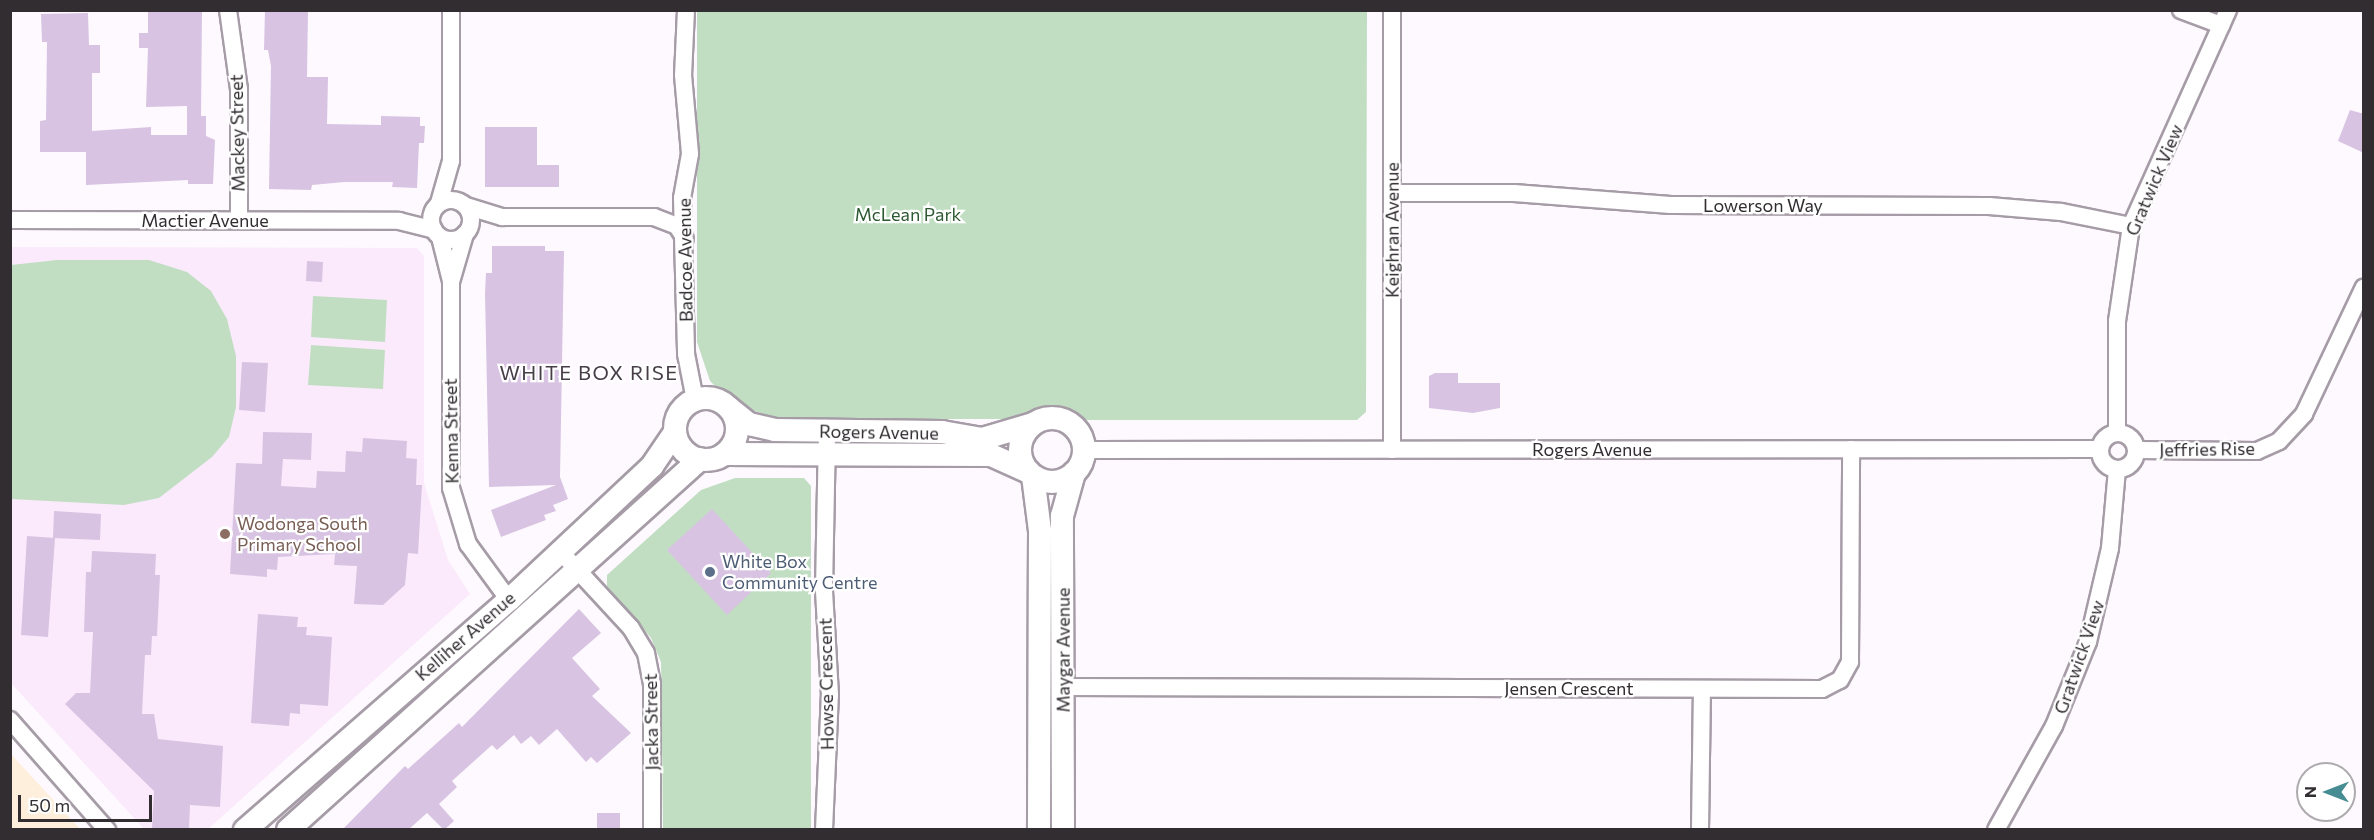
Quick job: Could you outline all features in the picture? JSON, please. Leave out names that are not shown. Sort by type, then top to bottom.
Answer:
[{"type":"street","name":"Mackey Street","points":[[228,10],[239,89],[238,220]]},
{"type":"street","points":[[451,10],[451,161],[464,205],[471,218],[467,232]]},
{"type":"street","name":"Badcoe Avenue","points":[[686,10],[683,65],[690,154],[682,198],[686,239],[686,354],[695,400]]},
{"type":"street","name":"Keighran Avenue","points":[[1392,10],[1392,450]]},
{"type":"street","points":[[2181,10],[2225,18]]},
{"type":"street","name":"Gratwick View","points":[[2117,432],[2117,321],[2132,226],[2225,18]]},
{"type":"street","points":[[451,161],[436,207],[437,234],[453,240],[502,218]]},
{"type":"street","name":"Lowerson Way","points":[[1392,193],[1514,193],[1671,205],[1989,206],[2061,212],[2132,226]]},
{"type":"street","points":[[436,207],[464,205],[502,218],[654,218],[676,226],[686,239]]},
{"type":"street","name":"Mactier Avenue","points":[[399,221],[436,207]]},
{"type":"street","name":"Mactier Avenue","points":[[10,220],[399,221],[437,234]]},
{"type":"street","name":"Kenna Street","points":[[467,232],[452,282],[451,488],[468,544],[509,600]]},
{"type":"street","name":"Kenna Street","points":[[437,234],[452,282]]},
{"type":"street","name":"Jeffries Rise","points":[[2136,450],[2257,451],[2278,441],[2304,414],[2364,287]]},
{"type":"street","points":[[713,399],[729,408],[737,427],[724,454],[700,459],[683,450],[675,432],[680,413],[695,400],[713,399]]},
{"type":"street","name":"Rogers Avenue","points":[[729,408],[749,424],[827,431],[942,432],[982,439],[1052,418],[1070,424],[1083,450],[2100,449]]},
{"type":"street","points":[[1031,474],[1020,453],[1026,432],[1033,424]]},
{"type":"street","name":"Howse Crescent","points":[[824,830],[830,707],[824,590],[827,431]]},
{"type":"street","name":"Kelliher Avenue","points":[[245,830],[509,600],[559,550],[652,466],[675,432]]},
{"type":"street","points":[[2117,432],[2132,438],[2136,450],[2129,466],[2117,469],[2102,460],[2100,449],[2105,438],[2117,432]]},
{"type":"street","name":"Jensen Crescent","points":[[1063,687],[1822,689],[1845,673],[1850,662],[1851,449]]},
{"type":"street","points":[[1074,473],[1083,450]]},
{"type":"street","name":"Rogers Avenue","points":[[724,454],[991,455],[1031,474],[1059,481],[1074,473]]},
{"type":"street","name":"Kelliher Avenue","points":[[288,830],[700,459]]},
{"type":"street","name":"Gratwick View","points":[[1996,830],[2054,726],[2088,642],[2110,548],[2117,469]]},
{"type":"street","name":"Maygar Avenue","points":[[1063,830],[1062,516],[1074,473]]},
{"type":"street","name":"Maygar Avenue","points":[[1031,474],[1039,503],[1039,830]]},
{"type":"street","name":"Jacka Street","points":[[559,550],[631,628],[649,663],[652,830]]},
{"type":"street","points":[[1040,687],[1063,687]]},
{"type":"street","points":[[1700,830],[1702,689]]},
{"type":"street","points":[[10,720],[107,830]]},
{"type":"shaded area","name":"Wodonga South Primary School","points":[[11,247],[417,248],[424,256],[424,483],[448,560],[470,594],[208,829],[144,829],[11,683]]},
{"type":"shaded area","points":[[11,754],[80,829],[11,829]]},
{"type":"green space","name":"McLean Park","points":[[697,11],[1367,11],[1366,412],[1357,420],[1084,420],[1063,411],[1037,411],[1015,419],[778,419],[732,403],[710,381],[697,342]]},
{"type":"green space","points":[[57,260],[149,260],[187,272],[211,291],[227,319],[236,356],[236,407],[229,437],[212,457],[159,498],[124,505],[11,499],[11,265]]},
{"type":"green space","points":[[313,296],[387,300],[385,342],[311,337]]},
{"type":"green space","points":[[311,345],[385,350],[383,389],[308,385]]},
{"type":"green space","points":[[735,478],[804,478],[811,486],[811,829],[663,829],[661,662],[651,638],[607,586],[607,575],[701,490]]},
{"type":"building","points":[[148,10],[202,10],[201,116],[206,116],[206,136],[215,140],[213,184],[188,184],[188,180],[86,185],[86,152],[40,152],[40,121],[46,120],[47,42],[42,42],[41,14],[88,13],[89,45],[100,45],[100,73],[92,73],[92,131],[151,127],[151,135],[187,135],[187,106],[146,107],[148,48],[139,48],[139,33],[148,33]]},
{"type":"building","points":[[265,10],[308,10],[307,77],[328,77],[327,124],[381,125],[381,116],[420,117],[420,126],[425,126],[424,143],[419,143],[417,188],[392,187],[393,182],[344,182],[312,185],[311,190],[269,189],[271,66],[268,50],[264,50]]},
{"type":"building","points":[[2350,110],[2364,114],[2364,153],[2338,141]]},
{"type":"building","points":[[485,127],[537,127],[537,165],[559,165],[559,187],[485,187]]},
{"type":"building","points":[[492,246],[545,246],[545,251],[564,251],[560,477],[568,499],[553,505],[556,511],[544,515],[546,520],[501,537],[491,510],[556,485],[489,487],[485,293],[486,273],[492,273]]},
{"type":"building","points":[[307,261],[323,262],[322,282],[306,281]]},
{"type":"building","points":[[242,362],[268,363],[265,412],[239,410]]},
{"type":"building","points":[[1435,373],[1458,373],[1458,383],[1500,383],[1500,408],[1473,413],[1429,408],[1429,376]]},
{"type":"building","points":[[263,432],[312,433],[311,460],[283,459],[281,486],[316,488],[317,471],[345,472],[346,451],[362,452],[363,438],[407,441],[406,458],[417,459],[416,485],[422,485],[418,554],[408,553],[405,585],[383,605],[354,604],[357,566],[334,565],[335,554],[278,557],[277,570],[267,569],[267,577],[230,574],[236,463],[262,464]]},
{"type":"building","points":[[712,509],[771,573],[727,615],[667,550]]},
{"type":"building","points":[[54,511],[101,514],[100,540],[53,538]]},
{"type":"building","points":[[27,536],[55,538],[48,637],[21,635]]},
{"type":"building","points":[[92,551],[156,554],[155,575],[160,575],[157,636],[152,636],[151,655],[145,655],[142,714],[154,714],[158,739],[223,746],[220,807],[190,805],[189,830],[152,828],[154,791],[65,704],[76,693],[90,693],[93,632],[84,632],[86,572],[91,572]]},
{"type":"building","points":[[579,609],[601,633],[572,658],[600,689],[592,696],[631,733],[597,763],[591,757],[586,762],[557,729],[539,745],[531,736],[521,744],[514,735],[497,750],[492,745],[452,781],[457,787],[439,804],[454,821],[444,830],[427,813],[408,830],[342,830],[405,766],[408,769],[459,723],[462,727]]},
{"type":"building","points":[[258,614],[298,617],[297,627],[307,627],[306,635],[332,637],[328,706],[300,704],[300,714],[290,713],[289,726],[251,723]]},
{"type":"building","points":[[597,813],[620,813],[620,830],[597,830]]},
{"type":"place","name":"Wodonga South Primary School","points":[[225,534]]},
{"type":"place","name":"White Box Community Centre","points":[[710,572]]},
{"type":"district","name":"WHITE BOX RISE","points":[[589,372]]}]
